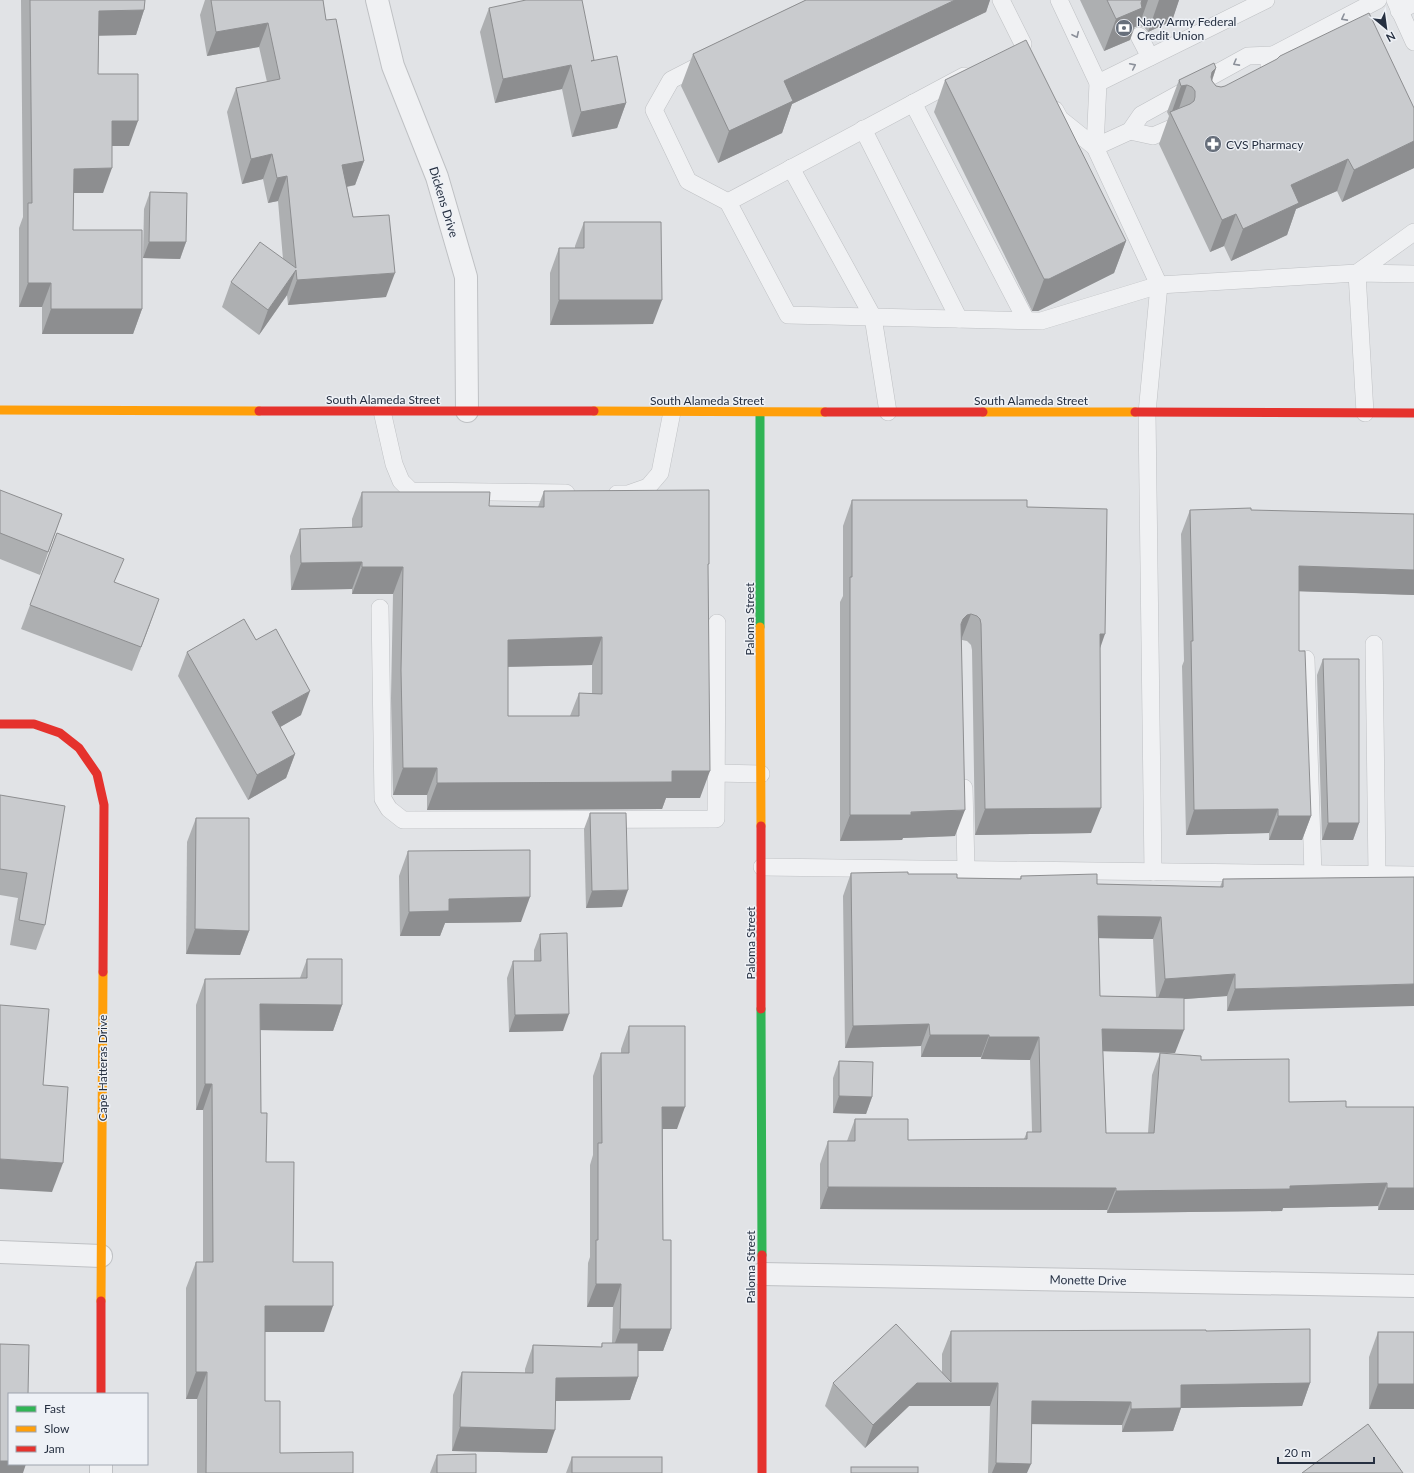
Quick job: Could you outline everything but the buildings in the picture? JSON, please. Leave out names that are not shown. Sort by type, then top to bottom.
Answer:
[{"type":"street","name":"Dickens Drive","points":[[377,0],[393,66],[437,177],[466,277],[467,411]]},
{"type":"street","name":"South Alameda Street","points":[[0,410],[1414,413]]},
{"type":"street","name":"Paloma Street","points":[[760,412],[762,1473]]},
{"type":"street","name":"Cape Hatteras Drive","points":[[0,724],[34,724],[60,733],[79,748],[97,774],[104,805],[101,1393]]},
{"type":"street","points":[[0,1252],[101,1256]]},
{"type":"street","name":"Monette Drive","points":[[762,1274],[1414,1286]]},
{"type":"lane","points":[[1001,0],[1021,51]]},
{"type":"lane","points":[[1059,0],[1098,83],[1095,147]]},
{"type":"lane","points":[[1098,83],[1266,0]]},
{"type":"lane","points":[[1095,147],[1130,131],[1141,115],[1248,56],[1273,55],[1378,0]]},
{"type":"lane","points":[[1414,3],[1397,5],[1414,42]]},
{"type":"lane","points":[[1139,36],[1150,57]]},
{"type":"lane","points":[[1261,82],[1273,55]]},
{"type":"lane","points":[[720,56],[671,80],[654,110],[688,182],[728,202],[788,315],[1041,321],[1159,285],[1357,272],[1414,274]]},
{"type":"lane","points":[[728,202],[975,70]]},
{"type":"lane","points":[[1050,99],[1060,119],[1095,147],[1159,285],[1147,413],[1153,872]]},
{"type":"lane","points":[[913,103],[1026,320]]},
{"type":"lane","points":[[1130,131],[1152,136],[1174,127]]},
{"type":"lane","points":[[863,130],[959,319]]},
{"type":"lane","points":[[791,168],[874,317],[888,412]]},
{"type":"lane","points":[[1357,272],[1414,232]]},
{"type":"lane","points":[[1357,272],[1365,413]]},
{"type":"lane","points":[[382,411],[394,464],[401,481],[411,491],[581,493]]},
{"type":"lane","points":[[604,494],[628,494],[648,487],[660,473],[672,412]]},
{"type":"lane","points":[[380,608],[382,799],[389,809],[403,820],[716,819],[717,623]]},
{"type":"lane","points":[[1374,644],[1377,874]]},
{"type":"lane","points":[[1306,659],[1313,874]]},
{"type":"lane","points":[[716,773],[761,774]]},
{"type":"lane","points":[[964,776],[966,869]]},
{"type":"lane","points":[[762,867],[1414,875]]},
{"type":"traffic: fast","points":[[760,412],[760,627]]},
{"type":"traffic: fast","points":[[761,1009],[762,1255]]},
{"type":"traffic: slow","points":[[0,410],[259,411]]},
{"type":"traffic: slow","points":[[594,411],[825,412]]},
{"type":"traffic: slow","points":[[983,412],[1135,412]]},
{"type":"traffic: slow","points":[[760,627],[761,826]]},
{"type":"traffic: slow","points":[[101,1301],[103,972]]},
{"type":"traffic: jam","points":[[259,411],[594,411]]},
{"type":"traffic: jam","points":[[825,412],[983,412]]},
{"type":"traffic: jam","points":[[1135,412],[1414,413]]},
{"type":"traffic: jam","points":[[0,724],[34,724],[60,733],[79,748],[97,774],[104,805],[103,972]]},
{"type":"traffic: jam","points":[[761,826],[761,1009]]},
{"type":"traffic: jam","points":[[762,1255],[762,1473]]},
{"type":"traffic: jam","points":[[101,1301],[101,1393]]},
{"type":"place","name":"Navy Army Federal Credit Union","points":[[1124,28]]},
{"type":"place","name":"CVS Pharmacy","points":[[1213,144]]}]
